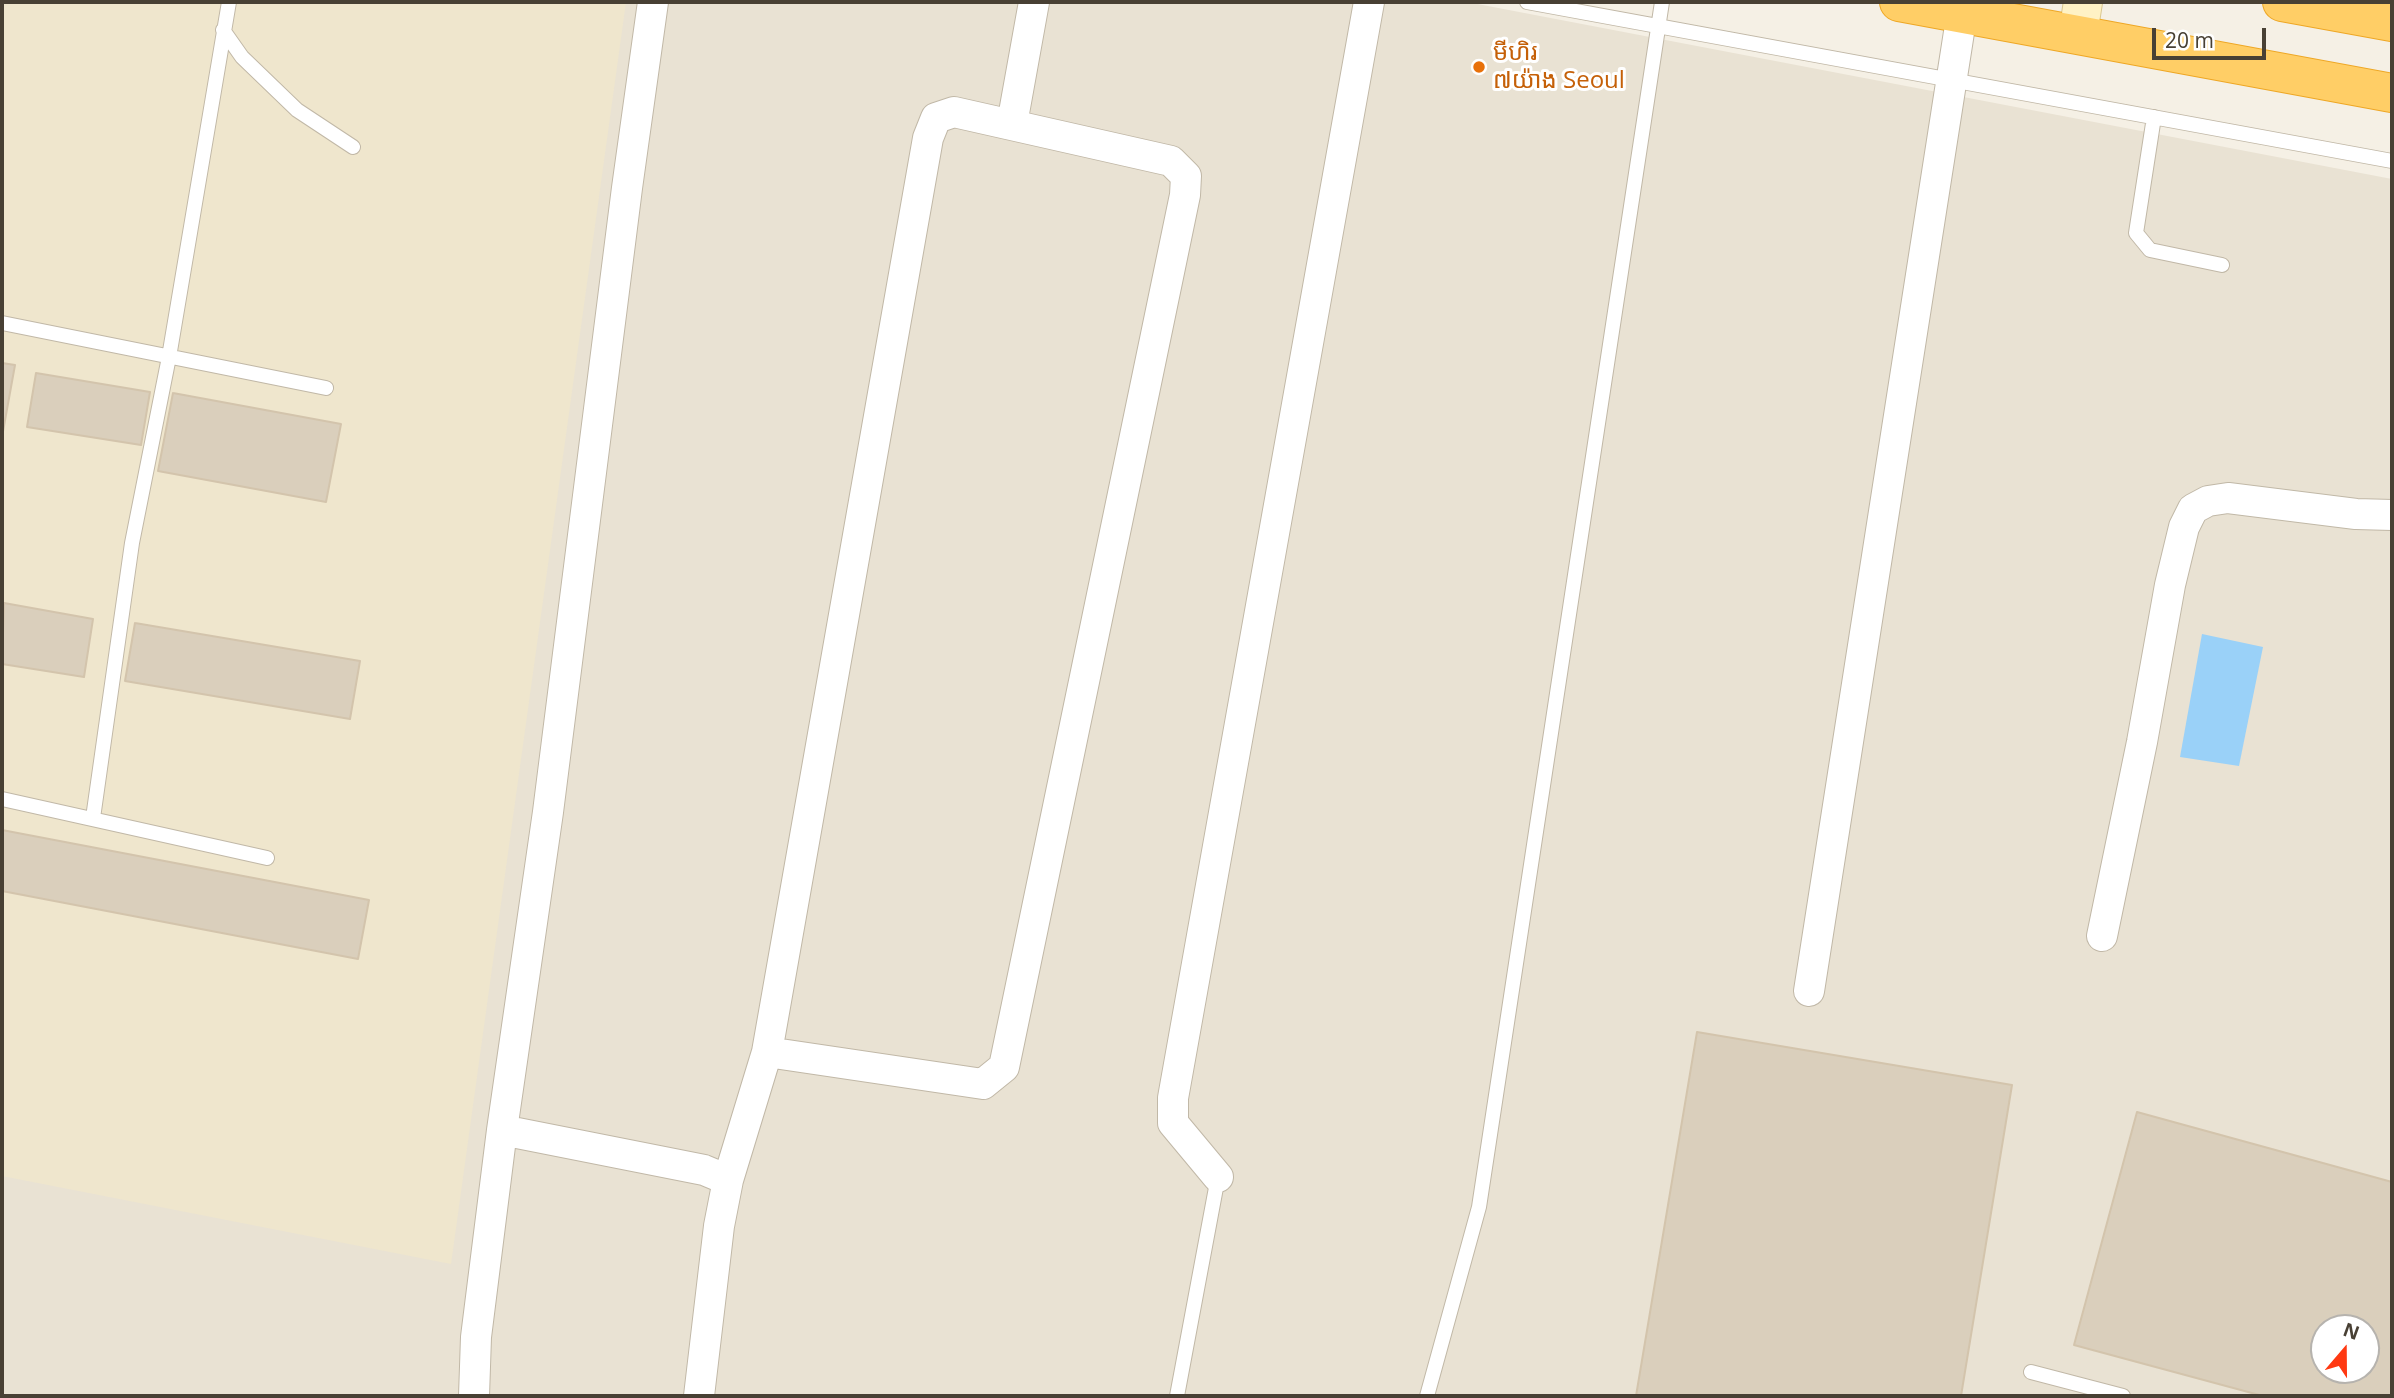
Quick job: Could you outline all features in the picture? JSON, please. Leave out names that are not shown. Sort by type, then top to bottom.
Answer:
[{"type":"highway","points":[[1899,2],[1962,13],[2080,18],[2392,93]]},
{"type":"highway","points":[[2282,2],[2392,22]]},
{"type":"street","points":[[474,1396],[476,1337],[502,1130],[548,812],[653,2]]},
{"type":"street","points":[[1012,124],[1034,2]]},
{"type":"street","points":[[1218,1177],[1173,1123],[1173,1098],[1369,2]]},
{"type":"street","points":[[1808,991],[1962,13]]},
{"type":"street","points":[[699,1396],[719,1226],[728,1180],[767,1052],[929,138],[936,118],[954,112],[1171,160],[1186,176],[1185,195],[1004,1067],[983,1084],[767,1052]]},
{"type":"street","points":[[2102,936],[2142,742],[2170,585],[2184,527],[2193,509],[2208,501],[2228,498],[2356,514],[2392,515]]},
{"type":"street","points":[[502,1130],[704,1170],[728,1180]]},
{"type":"lane","points":[[93,818],[132,543],[169,357],[229,2]]},
{"type":"lane","points":[[1527,2],[2392,161]]},
{"type":"lane","points":[[1427,1396],[1479,1207],[1662,2]]},
{"type":"lane","points":[[223,30],[242,57],[297,110],[353,147]]},
{"type":"lane","points":[[2154,117],[2136,233],[2150,250],[2222,265]]},
{"type":"lane","points":[[2,323],[326,388]]},
{"type":"lane","points":[[2,799],[267,858]]},
{"type":"lane","points":[[1177,1396],[1218,1177]]},
{"type":"lane","points":[[2031,1372],[2123,1396]]},
{"type":"shaded area","points":[[2,2],[1467,2],[2392,179],[2392,1396],[2,1396]]},
{"type":"shaded area","points":[[2,2],[626,2],[451,1264],[2,1176]]},
{"type":"water","points":[[2202,634],[2263,647],[2239,766],[2180,757]]},
{"type":"building","points":[[2,363],[15,365],[2,437]]},
{"type":"building","points":[[36,373],[150,392],[141,445],[27,427]]},
{"type":"building","points":[[173,393],[341,424],[326,502],[158,471]]},
{"type":"building","points":[[4,603],[93,619],[84,677],[2,664]]},
{"type":"building","points":[[135,623],[360,661],[350,719],[125,681]]},
{"type":"building","points":[[2,830],[369,900],[358,959],[2,891]]},
{"type":"building","points":[[1697,1032],[2012,1085],[1961,1396],[1636,1396]]},
{"type":"building","points":[[2137,1112],[2392,1182],[2392,1396],[2263,1396],[2074,1345]]},
{"type":"place","name":"មីហិរ ៧យ៉ាង Seoul","points":[[1479,67]]}]
